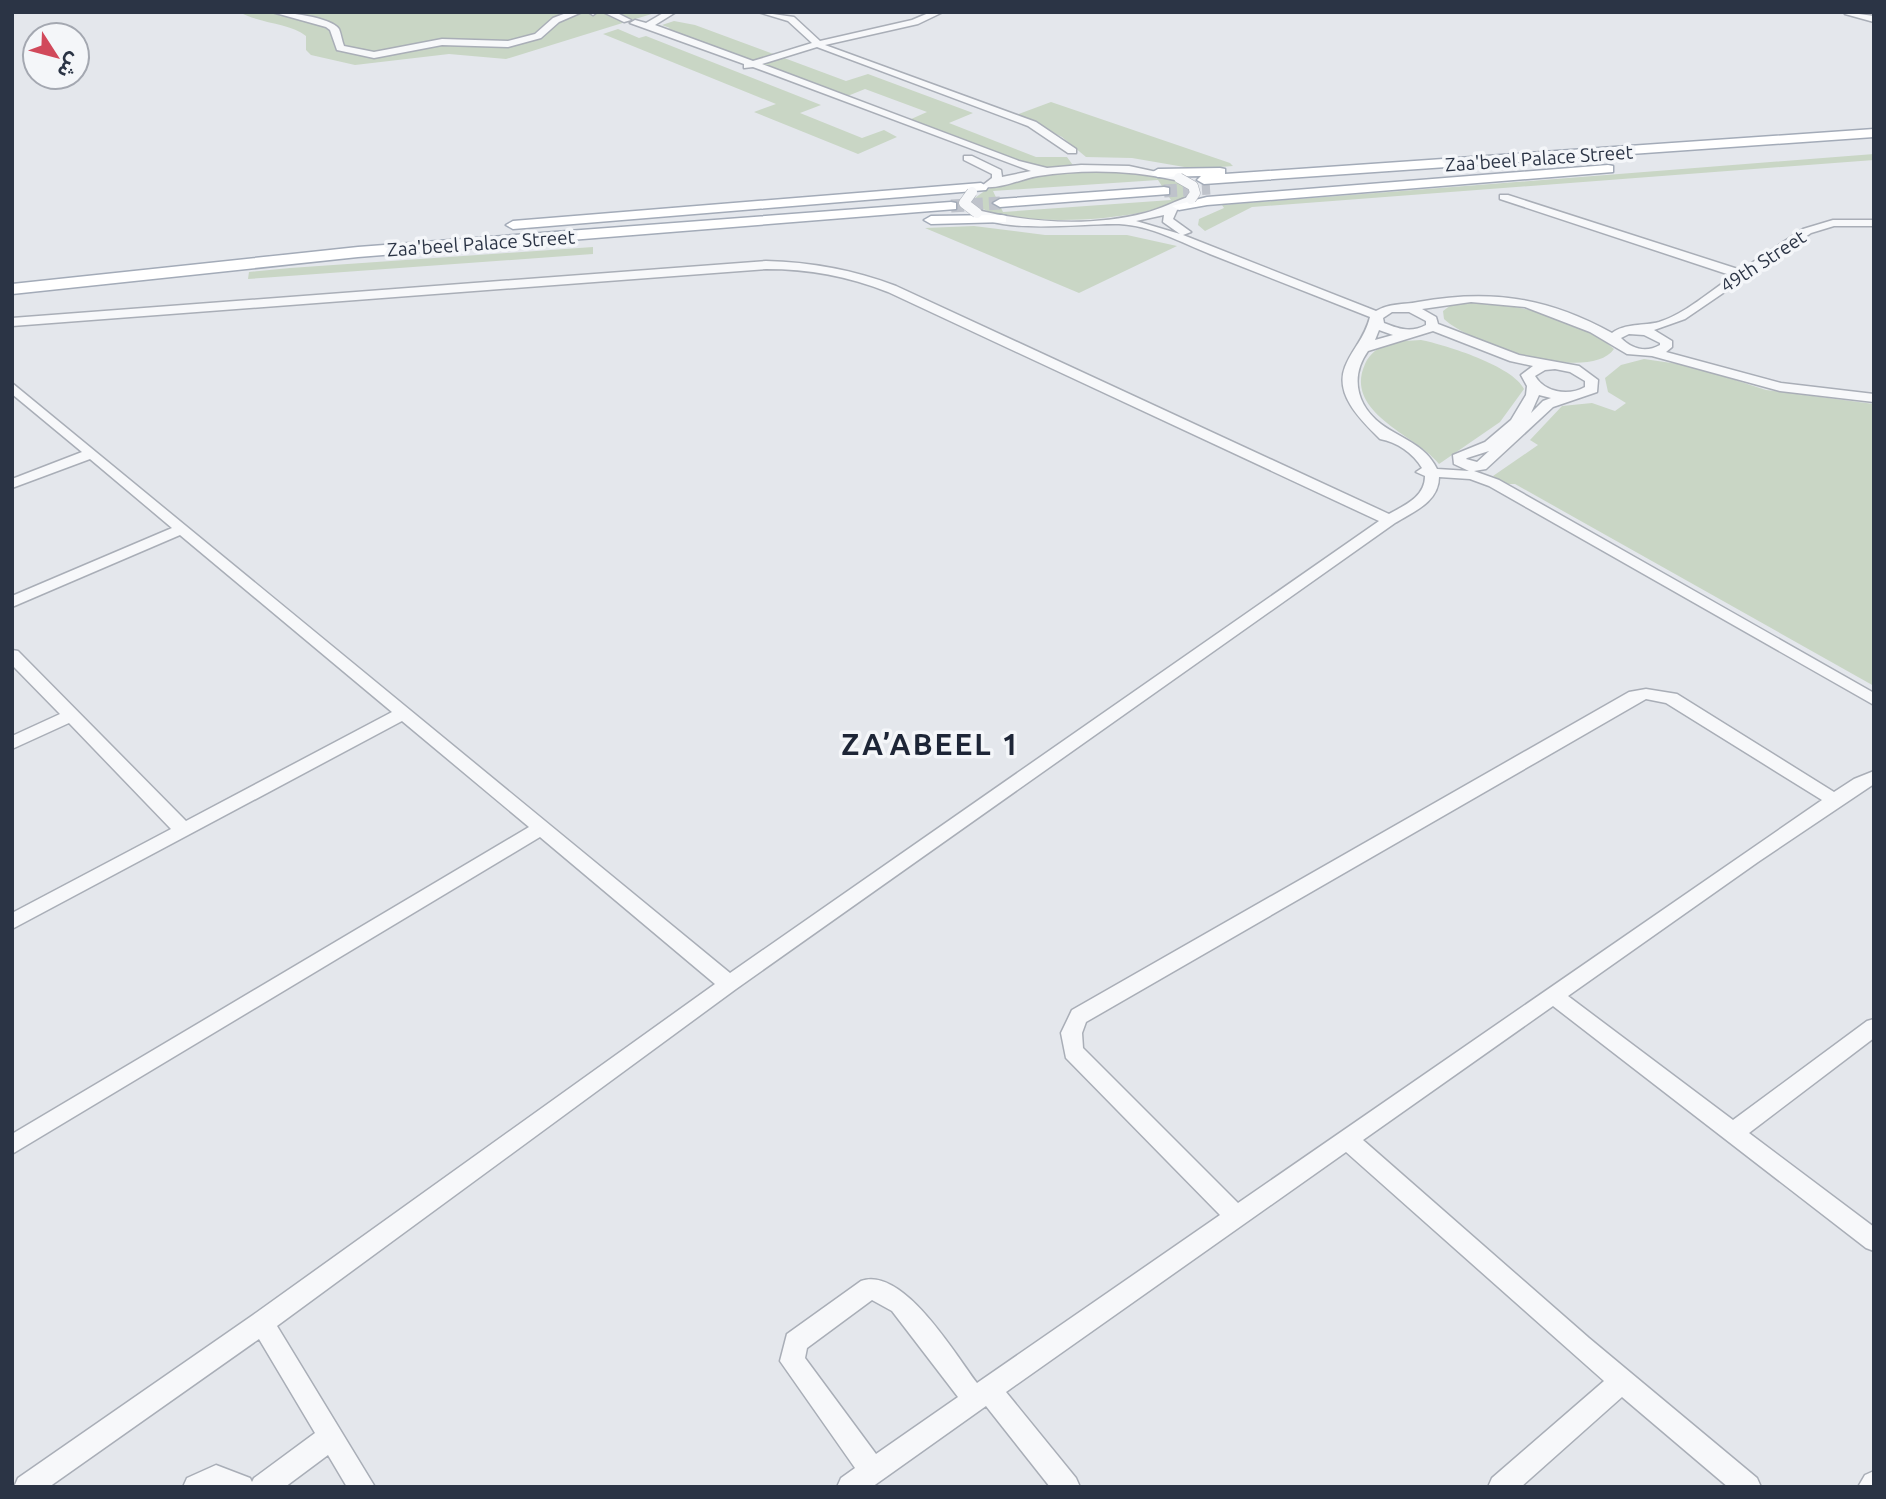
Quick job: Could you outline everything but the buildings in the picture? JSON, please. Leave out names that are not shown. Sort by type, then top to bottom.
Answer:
[{"type":"main road","name":"Zaa'beel Palace Street","points":[[1772,146],[1874,132]]},
{"type":"main road","points":[[312,252],[348,240],[663,211],[1160,182],[1186,174],[1721,140],[1772,146]]},
{"type":"main road","name":"Zaa'beel Palace Street","points":[[1207,184],[1772,146],[1874,145]]},
{"type":"main road","points":[[1681,162],[1772,146]]},
{"type":"main road","points":[[1181,204],[1619,168]]},
{"type":"main road","name":"Zaa'beel Palace Street","points":[[12,274],[949,202]]},
{"type":"main road","points":[[312,252],[556,247],[961,219],[1001,219]]},
{"type":"main road","name":"Zaa'beel Palace Street","points":[[12,289],[312,252]]},
{"type":"street","points":[[276,12],[325,23],[334,29],[340,48],[374,55],[442,42],[514,43],[538,36],[556,20],[578,12]]},
{"type":"street","points":[[607,12],[654,35],[989,167],[998,175],[988,192]]},
{"type":"street","points":[[635,24],[666,18],[672,12]]},
{"type":"street","points":[[762,12],[788,18],[817,44],[1025,121],[1051,134],[1072,151]]},
{"type":"street","points":[[740,68],[817,44],[907,24],[939,12]]},
{"type":"street","points":[[1849,12],[1874,19]]},
{"type":"street","points":[[635,24],[666,31],[1015,163],[1049,172]]},
{"type":"street","points":[[1181,204],[1115,220],[1052,223],[1001,219],[977,213],[964,202],[1049,172],[1100,169],[1160,182],[1179,178],[1195,189],[1167,220],[1181,230],[1380,314]]},
{"type":"street","points":[[1504,197],[1740,274]]},
{"type":"street","points":[[1115,220],[1160,230],[1380,314],[1406,308],[1423,327],[1507,365],[1549,393],[1570,396]]},
{"type":"street","name":"49th Street","points":[[1667,343],[1670,327],[1681,316],[1807,231],[1850,221],[1874,223]]},
{"type":"street","points":[[12,322],[766,265],[819,267],[865,278],[892,289],[1396,516]]},
{"type":"street","name":"49th Street","points":[[1406,308],[1442,300],[1500,298],[1530,303],[1565,317],[1628,349],[1707,366]]},
{"type":"street","points":[[1365,348],[1423,327],[1442,300]]},
{"type":"street","points":[[1380,314],[1383,328],[1423,327],[1515,358],[1575,369],[1591,380],[1592,388],[1588,392],[1548,404],[1484,464],[1472,467],[1459,461],[1460,455],[1487,447],[1511,427],[1530,404],[1531,372],[1550,365]]},
{"type":"street","points":[[27,1487],[262,1323],[729,984],[1396,516],[1414,507],[1429,493],[1426,472],[1419,454],[1376,427],[1359,409],[1350,390],[1353,363],[1373,334],[1380,314]]},
{"type":"street","name":"49th Street","points":[[1565,317],[1631,329],[1662,325],[1681,316]]},
{"type":"street","points":[[1616,341],[1616,335],[1631,329],[1653,333],[1707,366],[1780,387],[1874,398]]},
{"type":"street","points":[[1654,353],[1664,350],[1667,343]]},
{"type":"street","points":[[12,387],[729,984]]},
{"type":"street","points":[[12,484],[90,454]]},
{"type":"street","points":[[1426,472],[1472,475],[1494,483],[1874,700]]},
{"type":"street","points":[[12,602],[182,529]]},
{"type":"street","points":[[12,654],[184,831]]},
{"type":"street","points":[[1237,1216],[1073,1052],[1069,1038],[1071,1027],[1079,1016],[1635,696],[1646,694],[1671,698],[1836,802]]},
{"type":"street","points":[[12,922],[404,713]]},
{"type":"street","points":[[12,743],[72,715]]},
{"type":"street","points":[[850,1487],[1347,1139],[1836,802],[1867,780],[1874,763]]},
{"type":"street","points":[[12,1146],[540,829]]},
{"type":"street","points":[[1554,996],[1874,1241]]},
{"type":"street","points":[[1732,1133],[1874,1027]]},
{"type":"street","points":[[1347,1139],[1621,1381],[1748,1487]]},
{"type":"street","points":[[873,1471],[792,1361],[796,1342],[869,1289],[884,1292],[900,1303],[1067,1487]]},
{"type":"street","points":[[262,1323],[362,1487]]},
{"type":"street","points":[[1501,1487],[1621,1381]]},
{"type":"street","points":[[262,1487],[331,1437]]},
{"type":"street","points":[[196,1487],[216,1478],[241,1487]]},
{"type":"green space","points":[[239,12],[658,12],[506,59],[449,54],[355,65],[311,55],[306,50],[306,36]]},
{"type":"green space","points":[[674,21],[695,25],[846,81],[868,74],[973,113],[949,123],[1036,157],[1067,157],[1075,168],[1034,167],[909,120],[927,112],[865,89],[845,97],[666,30],[670,28],[662,25]]},
{"type":"green space","points":[[618,29],[639,38],[646,36],[821,105],[800,113],[862,138],[884,130],[897,137],[858,154],[754,112],[776,104],[603,34]]},
{"type":"green space","points":[[1051,102],[1233,166],[1196,169],[1132,158],[1086,157],[1062,137],[1016,115]]},
{"type":"green space","points":[[1874,154],[1874,160],[1252,207],[1205,231],[1198,225],[1199,219],[1224,208],[1222,205]]},
{"type":"green space","points":[[1088,172],[1143,173],[1171,179],[1189,192],[1174,202],[1150,211],[1084,219],[1017,217],[991,212],[975,204],[975,198],[986,190],[1014,180]],"holes":[[[1158,180],[1171,200],[1003,212],[993,191]]]},
{"type":"green space","points":[[974,226],[1045,235],[1127,235],[1177,246],[1079,293],[925,228]]},
{"type":"green space","points":[[593,247],[593,254],[248,279],[249,272],[290,268]]},
{"type":"green space","points":[[1470,301],[1527,309],[1565,320],[1600,338],[1614,349],[1601,359],[1581,363],[1556,361],[1503,349],[1458,329],[1444,319],[1443,311],[1451,305]]},
{"type":"green space","points":[[1421,340],[1462,352],[1493,365],[1507,372],[1524,389],[1500,422],[1439,464],[1373,410],[1364,396],[1361,381],[1365,364],[1375,351],[1397,342]]},
{"type":"green space","points":[[1644,359],[1692,366],[1766,390],[1874,404],[1874,686],[1515,484],[1508,484],[1493,476],[1538,445],[1530,440],[1562,406],[1592,403],[1615,411],[1626,403],[1608,392],[1605,378],[1621,365]]},
{"type":"tunnel","points":[[1164,191],[1210,188]]},
{"type":"tunnel","points":[[951,206],[1000,203]]},
{"type":"district","name":"ZA’ABEEL 1","points":[[931,744]]}]
